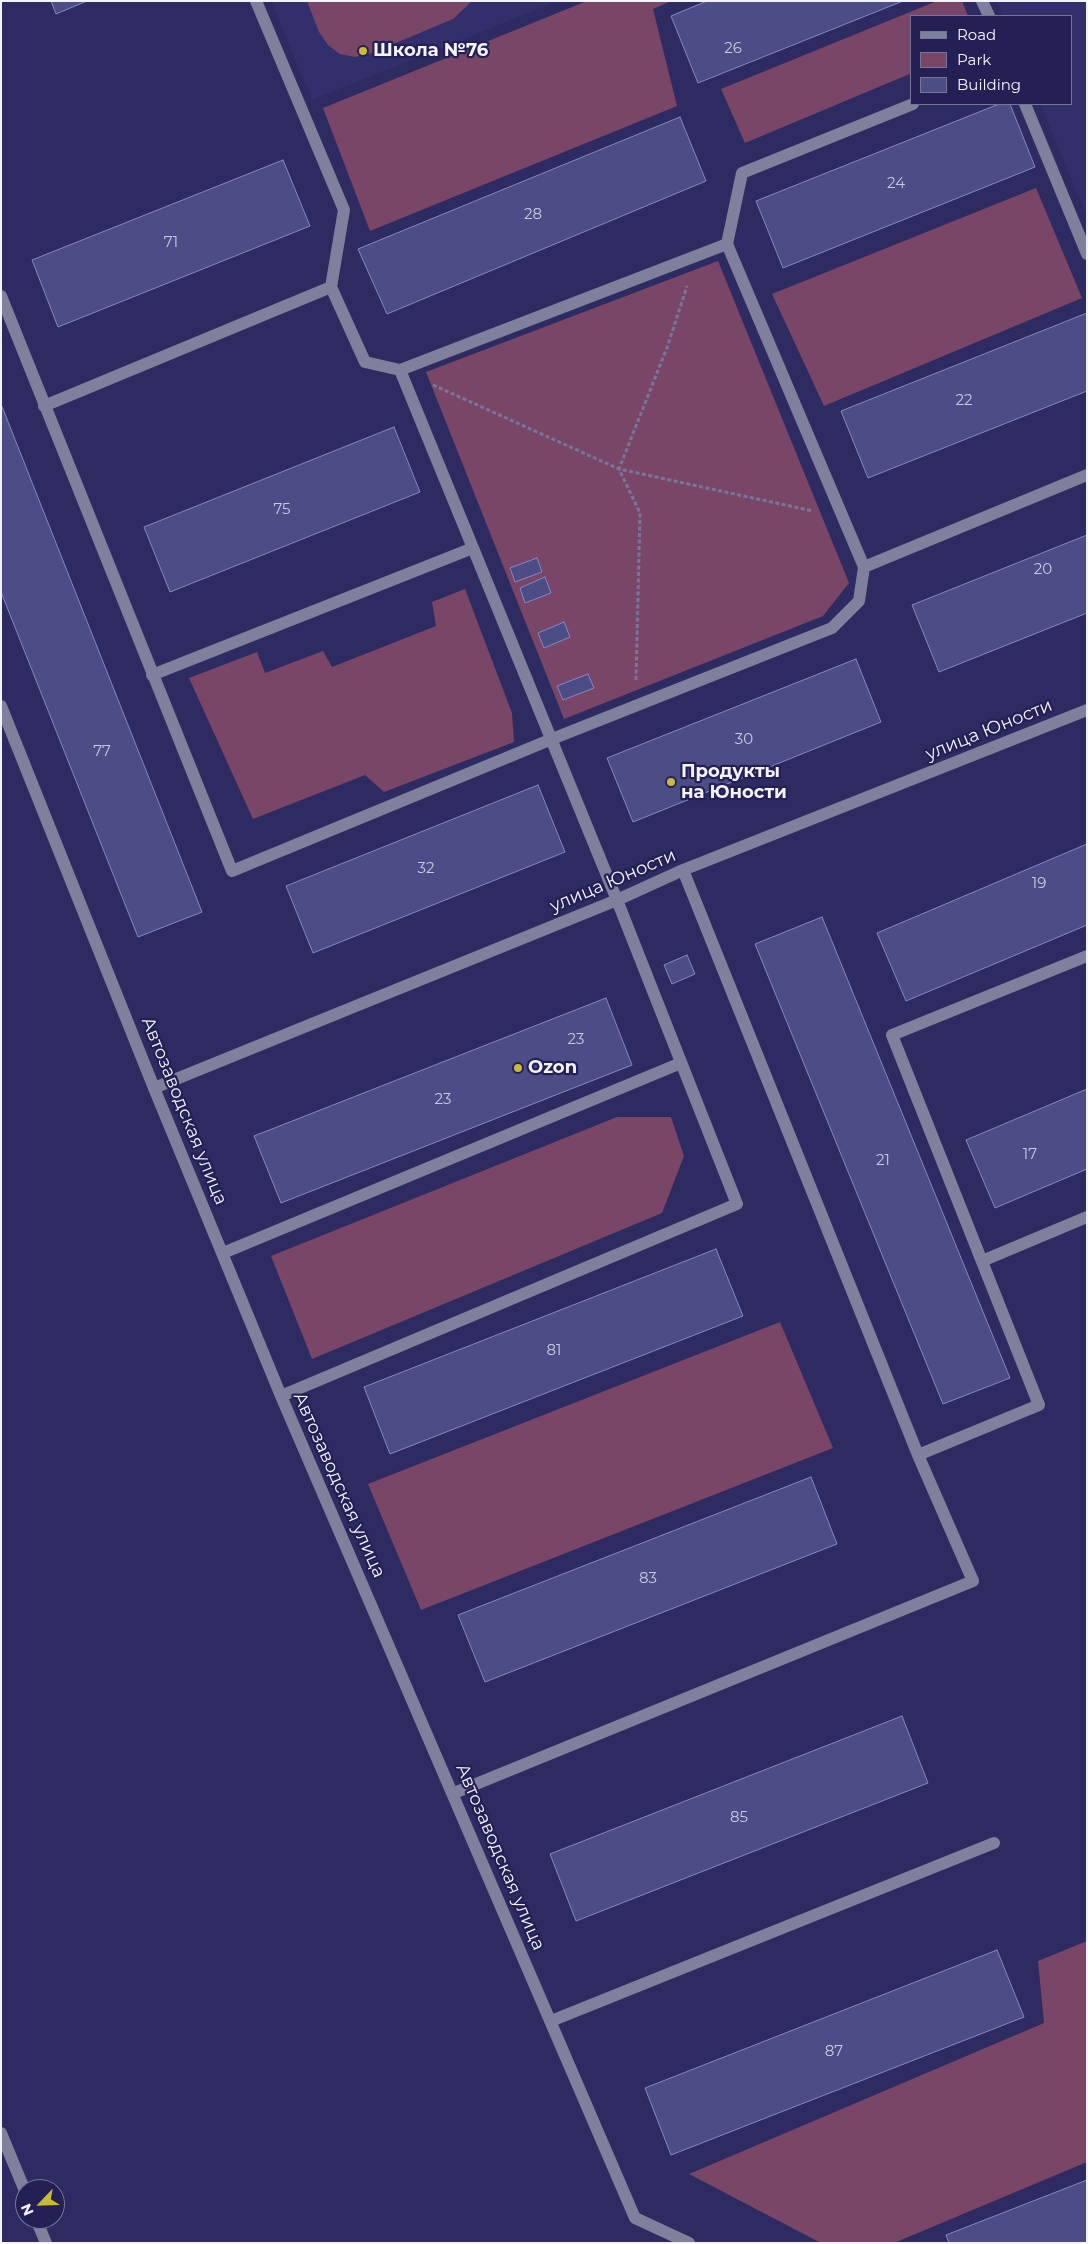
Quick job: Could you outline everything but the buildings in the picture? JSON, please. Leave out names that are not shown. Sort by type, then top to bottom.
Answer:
[{"type":"street","points":[[256,1],[344,210],[330,287],[365,362],[400,370],[727,244]]},
{"type":"street","points":[[982,1],[989,15]]},
{"type":"street","points":[[1,296],[232,871],[552,739],[832,628],[859,601],[864,567],[727,244],[742,173],[911,105]]},
{"type":"street","points":[[1025,105],[1087,254]]},
{"type":"street","points":[[44,406],[330,287]]},
{"type":"street","points":[[281,1396],[737,1204],[552,739],[400,370]]},
{"type":"street","points":[[864,567],[1087,475]]},
{"type":"street","points":[[152,675],[473,548]]},
{"type":"street","name":"Автозаводская улица","points":[[1,706],[154,1088],[281,1396],[454,1793],[635,2218],[689,2243]]},
{"type":"street","name":"улица Юности","points":[[154,1088],[617,900],[683,870],[1087,710]]},
{"type":"street","points":[[454,1793],[973,1581],[918,1455],[683,870]]},
{"type":"street","points":[[918,1455],[1039,1405],[892,1035],[1087,956]]},
{"type":"street","points":[[223,1252],[681,1063]]},
{"type":"street","points":[[982,1261],[1087,1217]]},
{"type":"street","points":[[552,2021],[994,1843]]},
{"type":"street","points":[[1,2133],[20,2179]]},
{"type":"street","points":[[40,2229],[46,2243]]},
{"type":"path","points":[[636,706],[640,512],[619,469],[668,345],[697,256]]},
{"type":"path","points":[[400,370],[619,469],[812,510],[818,517]]},
{"type":"shaded area","name":"Школа №76","points":[[271,1],[558,1],[312,100]]},
{"type":"shaded area","points":[[997,1],[1087,1],[1087,217],[1040,105],[1073,105],[1073,15],[1003,15]]},
{"type":"green space","points":[[307,1],[472,1],[453,19],[372,53],[355,57],[340,54],[328,45],[319,32]]},
{"type":"green space","points":[[587,1],[671,1],[653,9],[677,106],[370,231],[323,108]]},
{"type":"green space","points":[[937,1],[962,1],[968,15],[910,15],[910,74],[745,143],[721,89]]},
{"type":"green space","points":[[1036,188],[1082,298],[824,406],[772,294]]},
{"type":"green space","points":[[718,261],[849,583],[823,616],[564,719],[426,372]]},
{"type":"green space","points":[[465,589],[512,713],[514,742],[384,792],[365,775],[253,819],[189,678],[257,652],[265,673],[323,651],[332,667],[436,626],[432,602]]},
{"type":"green space","points":[[617,1117],[671,1117],[684,1156],[662,1213],[312,1359],[271,1256]]},
{"type":"green space","points":[[780,1322],[833,1448],[421,1610],[368,1484]]},
{"type":"green space","points":[[1087,1941],[1087,2162],[894,2243],[821,2243],[689,2174],[1044,2023],[1038,1961]]},
{"type":"place","name":"Школа №76","points":[[363,51]]},
{"type":"place","name":"Продукты на Юности","points":[[671,782]]},
{"type":"place","name":"Ozon","points":[[518,1068]]}]
